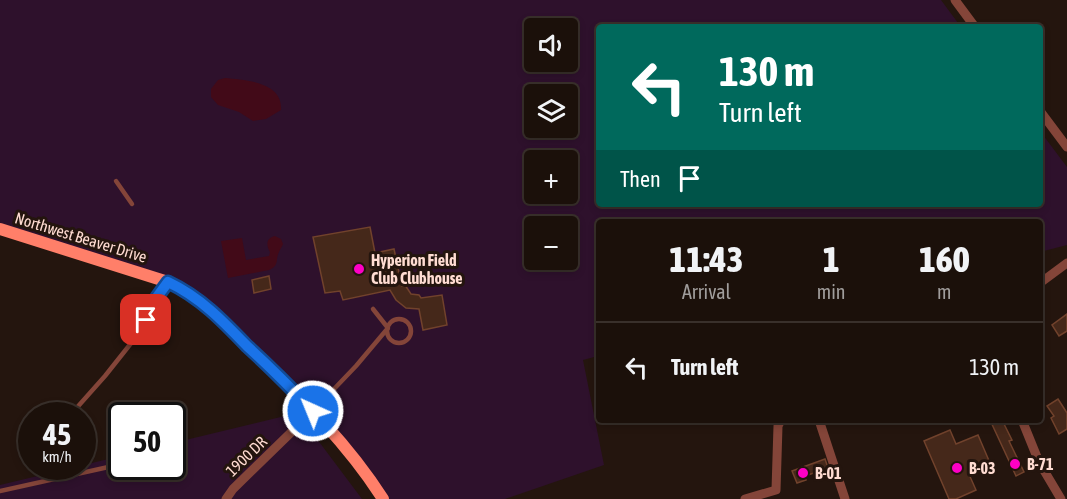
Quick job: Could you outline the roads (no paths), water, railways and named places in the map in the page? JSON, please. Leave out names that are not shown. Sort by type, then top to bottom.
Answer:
[{"type":"main road","name":"Northwest Beaver Drive","points":[[0,229],[168,282],[194,296],[216,315],[344,444],[383,499]]},
{"type":"street","points":[[955,0],[973,24]]},
{"type":"street","points":[[1043,115],[1067,147]]},
{"type":"street","points":[[1043,281],[1067,263]]},
{"type":"street","name":"1900 DR","points":[[226,499],[233,489],[313,411]]},
{"type":"street","points":[[745,499],[777,495],[780,423]]},
{"type":"street","points":[[820,423],[845,499]]},
{"type":"street","points":[[1023,423],[1039,462],[1061,499]]},
{"type":"lane","points":[[116,181],[132,204]]},
{"type":"lane","points":[[81,402],[132,342],[168,282]]},
{"type":"lane","points":[[313,411],[356,366],[388,328],[394,320],[402,320],[408,324],[410,334],[406,340],[396,342],[388,335],[388,328],[373,309]]},
{"type":"lane","points":[[0,491],[108,467]]},
{"type":"place","name":"Hyperion Field Club Clubhouse","points":[[359,269]]},
{"type":"place","name":"B-71","points":[[1015,464]]},
{"type":"place","name":"B-03","points":[[957,468]]},
{"type":"place","name":"B-01","points":[[803,473]]}]
